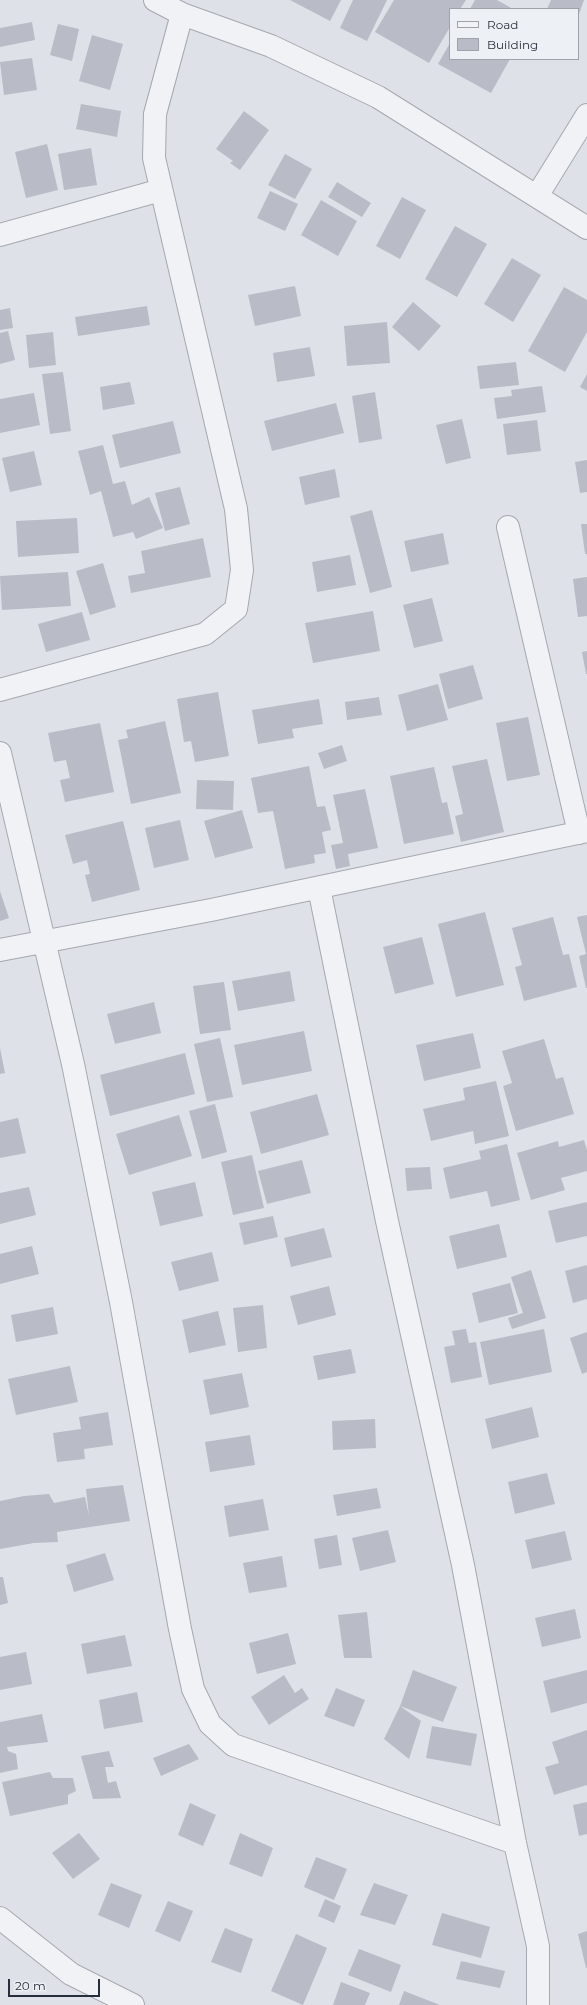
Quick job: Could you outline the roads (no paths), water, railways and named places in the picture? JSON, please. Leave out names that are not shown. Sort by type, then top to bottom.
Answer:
[{"type":"street","points":[[155,0],[182,14],[271,46],[378,97],[587,228]]},
{"type":"street","points":[[0,690],[205,634],[236,609],[242,570],[236,509],[154,158],[155,114],[182,14]]},
{"type":"street","points":[[537,196],[587,115]]},
{"type":"street","points":[[0,235],[161,190]]},
{"type":"street","points":[[0,950],[319,888],[583,832],[508,527]]},
{"type":"street","points":[[0,753],[73,1064],[122,1302],[193,1689],[210,1724],[233,1745],[515,1843]]},
{"type":"street","points":[[319,888],[387,1221],[463,1565],[515,1843],[538,1946],[538,2005]]},
{"type":"street","points":[[0,1918],[71,1974],[133,2005]]}]
